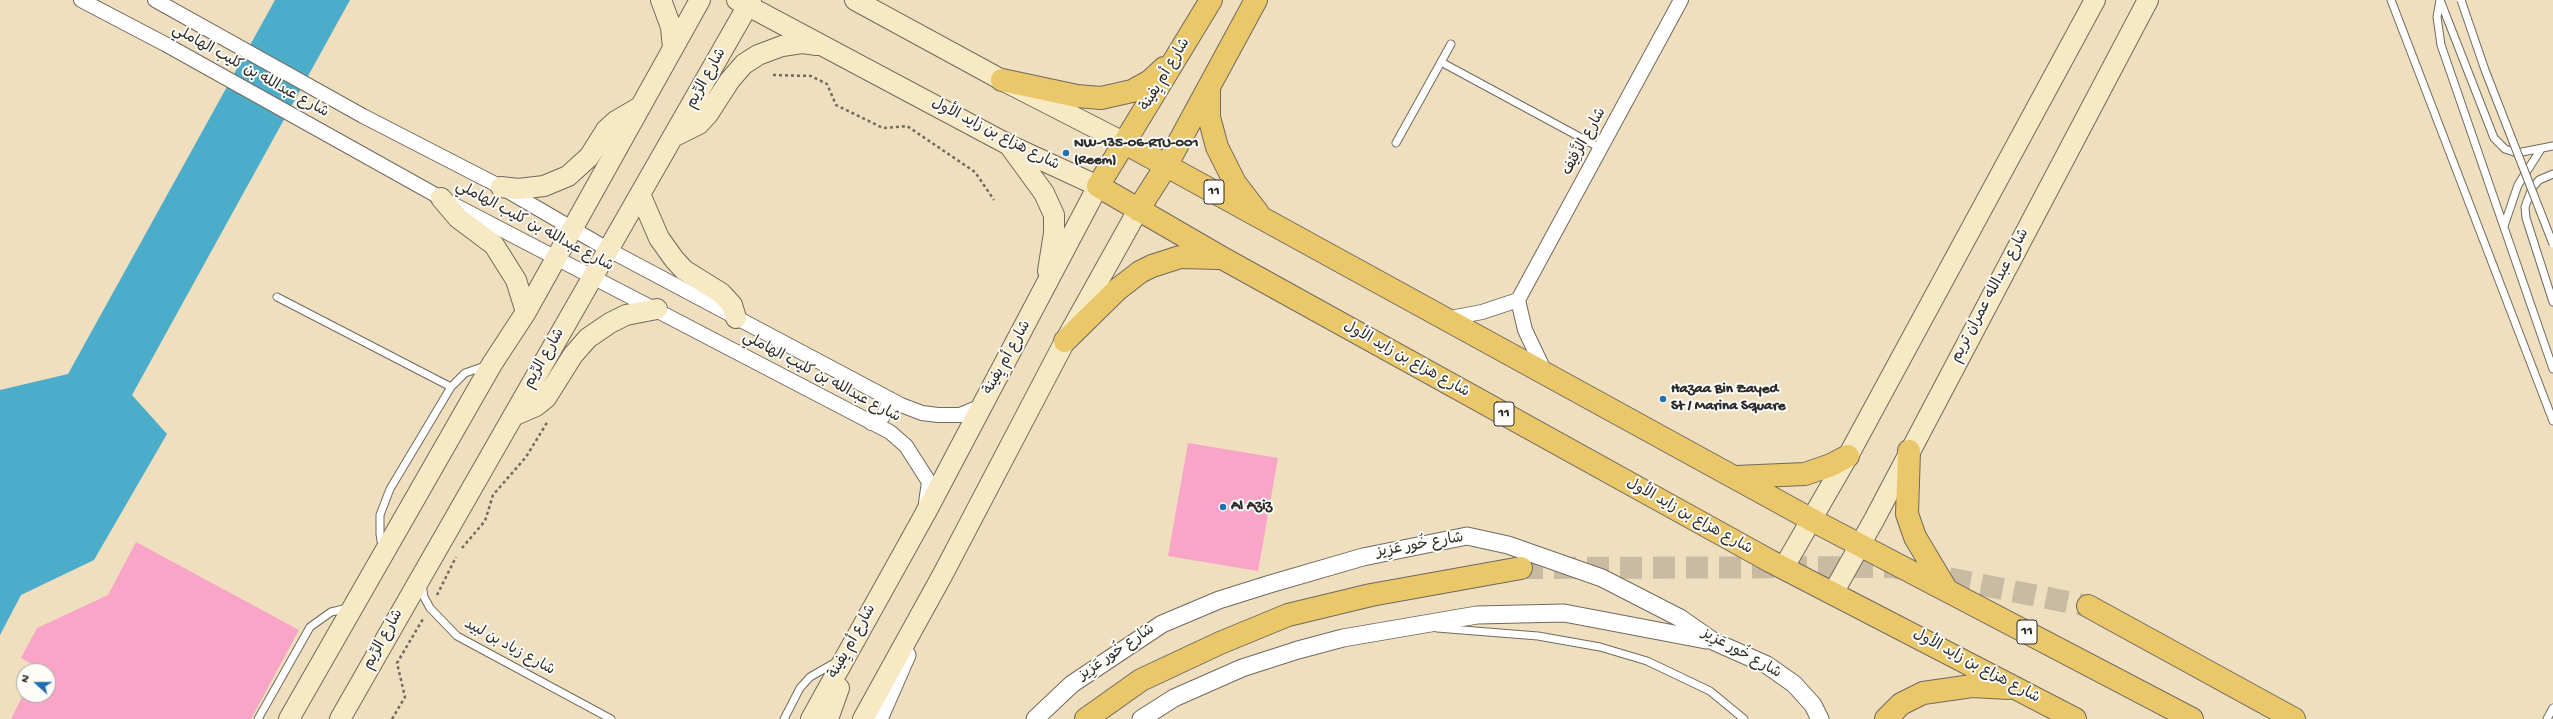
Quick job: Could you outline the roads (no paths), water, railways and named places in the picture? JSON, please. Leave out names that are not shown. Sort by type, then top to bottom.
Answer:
[{"type":"main road","points":[[661,0],[671,27],[674,48]]},
{"type":"main road","points":[[289,719],[492,364],[526,312],[573,230],[700,0]]},
{"type":"main road","name":"11","points":[[855,0],[1002,80],[1125,143],[1444,319],[1545,372],[1812,520],[2192,719]]},
{"type":"main road","points":[[887,0],[895,22]]},
{"type":"main road","name":"شارع أم يِفينة","points":[[811,719],[925,514],[1098,186],[1211,0]]},
{"type":"main road","points":[[1784,567],[1848,456],[2095,0]]},
{"type":"main road","name":"شارع عبدالله عمران تريم","points":[[1833,593],[1861,545],[2148,0]]},
{"type":"main road","points":[[863,719],[943,574],[1065,341],[1138,210],[1166,166],[1209,86],[1258,1]]},
{"type":"main road","name":"شارع هزاع بن زايد الأول","points":[[746,2],[1009,145],[1098,186],[1224,259],[1763,558],[1784,567],[2075,719]]},
{"type":"main road","name":"شارع الرِّيم","points":[[340,719],[420,576],[675,136],[746,2]]},
{"type":"main road","points":[[675,136],[699,124],[708,114],[730,80],[744,64],[758,55],[782,46],[802,43],[823,45]]},
{"type":"main road","points":[[1002,80],[1077,96],[1113,96],[1132,91],[1150,81],[1180,53]]},
{"type":"main road","points":[[1209,86],[1210,117],[1217,147],[1235,183],[1262,219]]},
{"type":"main road","points":[[501,187],[538,187],[568,176],[589,157],[606,130],[616,121],[640,107]]},
{"type":"main road","points":[[1009,145],[1044,192],[1054,215],[1054,233],[1045,289]]},
{"type":"main road","points":[[640,194],[659,238],[674,259],[684,270],[721,293],[732,305],[736,318]]},
{"type":"main road","points":[[441,198],[458,218],[494,245],[516,280],[526,312]]},
{"type":"main road","points":[[1065,341],[1128,280],[1152,266],[1187,257],[1224,259]]},
{"type":"main road","points":[[513,416],[536,406],[546,398],[573,355],[588,338],[610,323],[626,315],[657,309]]},
{"type":"main road","points":[[1910,451],[1907,514],[1915,537],[1946,589]]},
{"type":"main road","points":[[1736,477],[1805,474],[1831,465],[1848,456]]},
{"type":"main road","points":[[1086,719],[1141,680],[1220,643],[1288,615],[1371,595],[1521,568]]},
{"type":"main road","points":[[2088,606],[2294,719]]},
{"type":"main road","points":[[828,719],[841,682],[844,658]]},
{"type":"main road","points":[[1886,719],[1901,704],[1929,691],[1972,686],[2020,690]]},
{"type":"street","name":"شارع عبدالله بن كليب الهاملي","points":[[80,0],[165,44],[441,198],[556,259],[657,309],[890,432],[906,446],[929,482],[925,514]]},
{"type":"street","name":"شارع عبدالله بن كليب الهاملي","points":[[155,0],[362,116],[501,187],[609,250],[890,399],[922,412],[938,415],[960,415],[982,406]]},
{"type":"street","name":"شارع الزَّفِيْف","points":[[1518,300],[1681,0]]},
{"type":"street","points":[[1444,319],[1482,312],[1518,300],[1525,330],[1545,372]]},
{"type":"street","points":[[871,423],[879,420],[884,415],[890,399]]},
{"type":"street","name":"شارع خُور عَزِيز","points":[[1035,719],[1072,684],[1162,624],[1219,600],[1284,579],[1363,557],[1467,536],[1508,545],[1602,578],[1680,618],[1712,641],[1767,665],[1794,684],[1813,704],[1820,719]]},
{"type":"street","points":[[879,719],[943,574]]},
{"type":"street","points":[[1141,719],[1174,698],[1242,668],[1343,638],[1477,615],[1564,613],[1712,641]]},
{"type":"lane","points":[[2391,0],[2553,421]]},
{"type":"lane","points":[[2440,0],[2489,127],[2499,144],[2511,152],[2523,153],[2553,146]]},
{"type":"lane","points":[[2440,0],[2438,17],[2441,45],[2553,369]]},
{"type":"lane","points":[[2461,0],[2485,70],[2553,244]]},
{"type":"lane","points":[[1396,143],[1450,44]]},
{"type":"lane","points":[[1441,62],[1600,148]]},
{"type":"lane","points":[[2504,227],[2518,185],[2541,148]]},
{"type":"lane","points":[[2553,174],[2539,180],[2532,188],[2525,207],[2526,218],[2553,302]]},
{"type":"lane","points":[[277,297],[451,387]]},
{"type":"lane","points":[[384,554],[379,524],[386,498],[451,387],[469,371],[492,364]]},
{"type":"lane","name":"شارع زياد بن لبيد","points":[[420,576],[424,597],[430,608],[457,636],[611,719]]},
{"type":"lane","points":[[258,719],[310,627],[331,612],[353,607]]},
{"type":"lane","points":[[1406,627],[1520,633],[1600,648],[1647,661],[1681,675],[1710,692],[1744,719]]},
{"type":"lane","points":[[784,719],[800,688],[810,677],[832,663],[844,658]]},
{"type":"lane","points":[[2547,719],[2553,708]]},
{"type":"water","points":[[275,0],[350,0],[132,395],[167,434],[94,560],[21,595],[0,635],[0,390],[68,374]]},
{"type":"tunnel","points":[[1521,568],[1892,567],[2088,606]]},
{"type":"place","name":"NW-135-06-RTU-001 (Reem)","points":[[1066,153]]},
{"type":"place","name":"Hazaa Bin Zayed St / Marina Square","points":[[1663,399]]},
{"type":"place","name":"Al Aziz","points":[[1223,507]]}]
